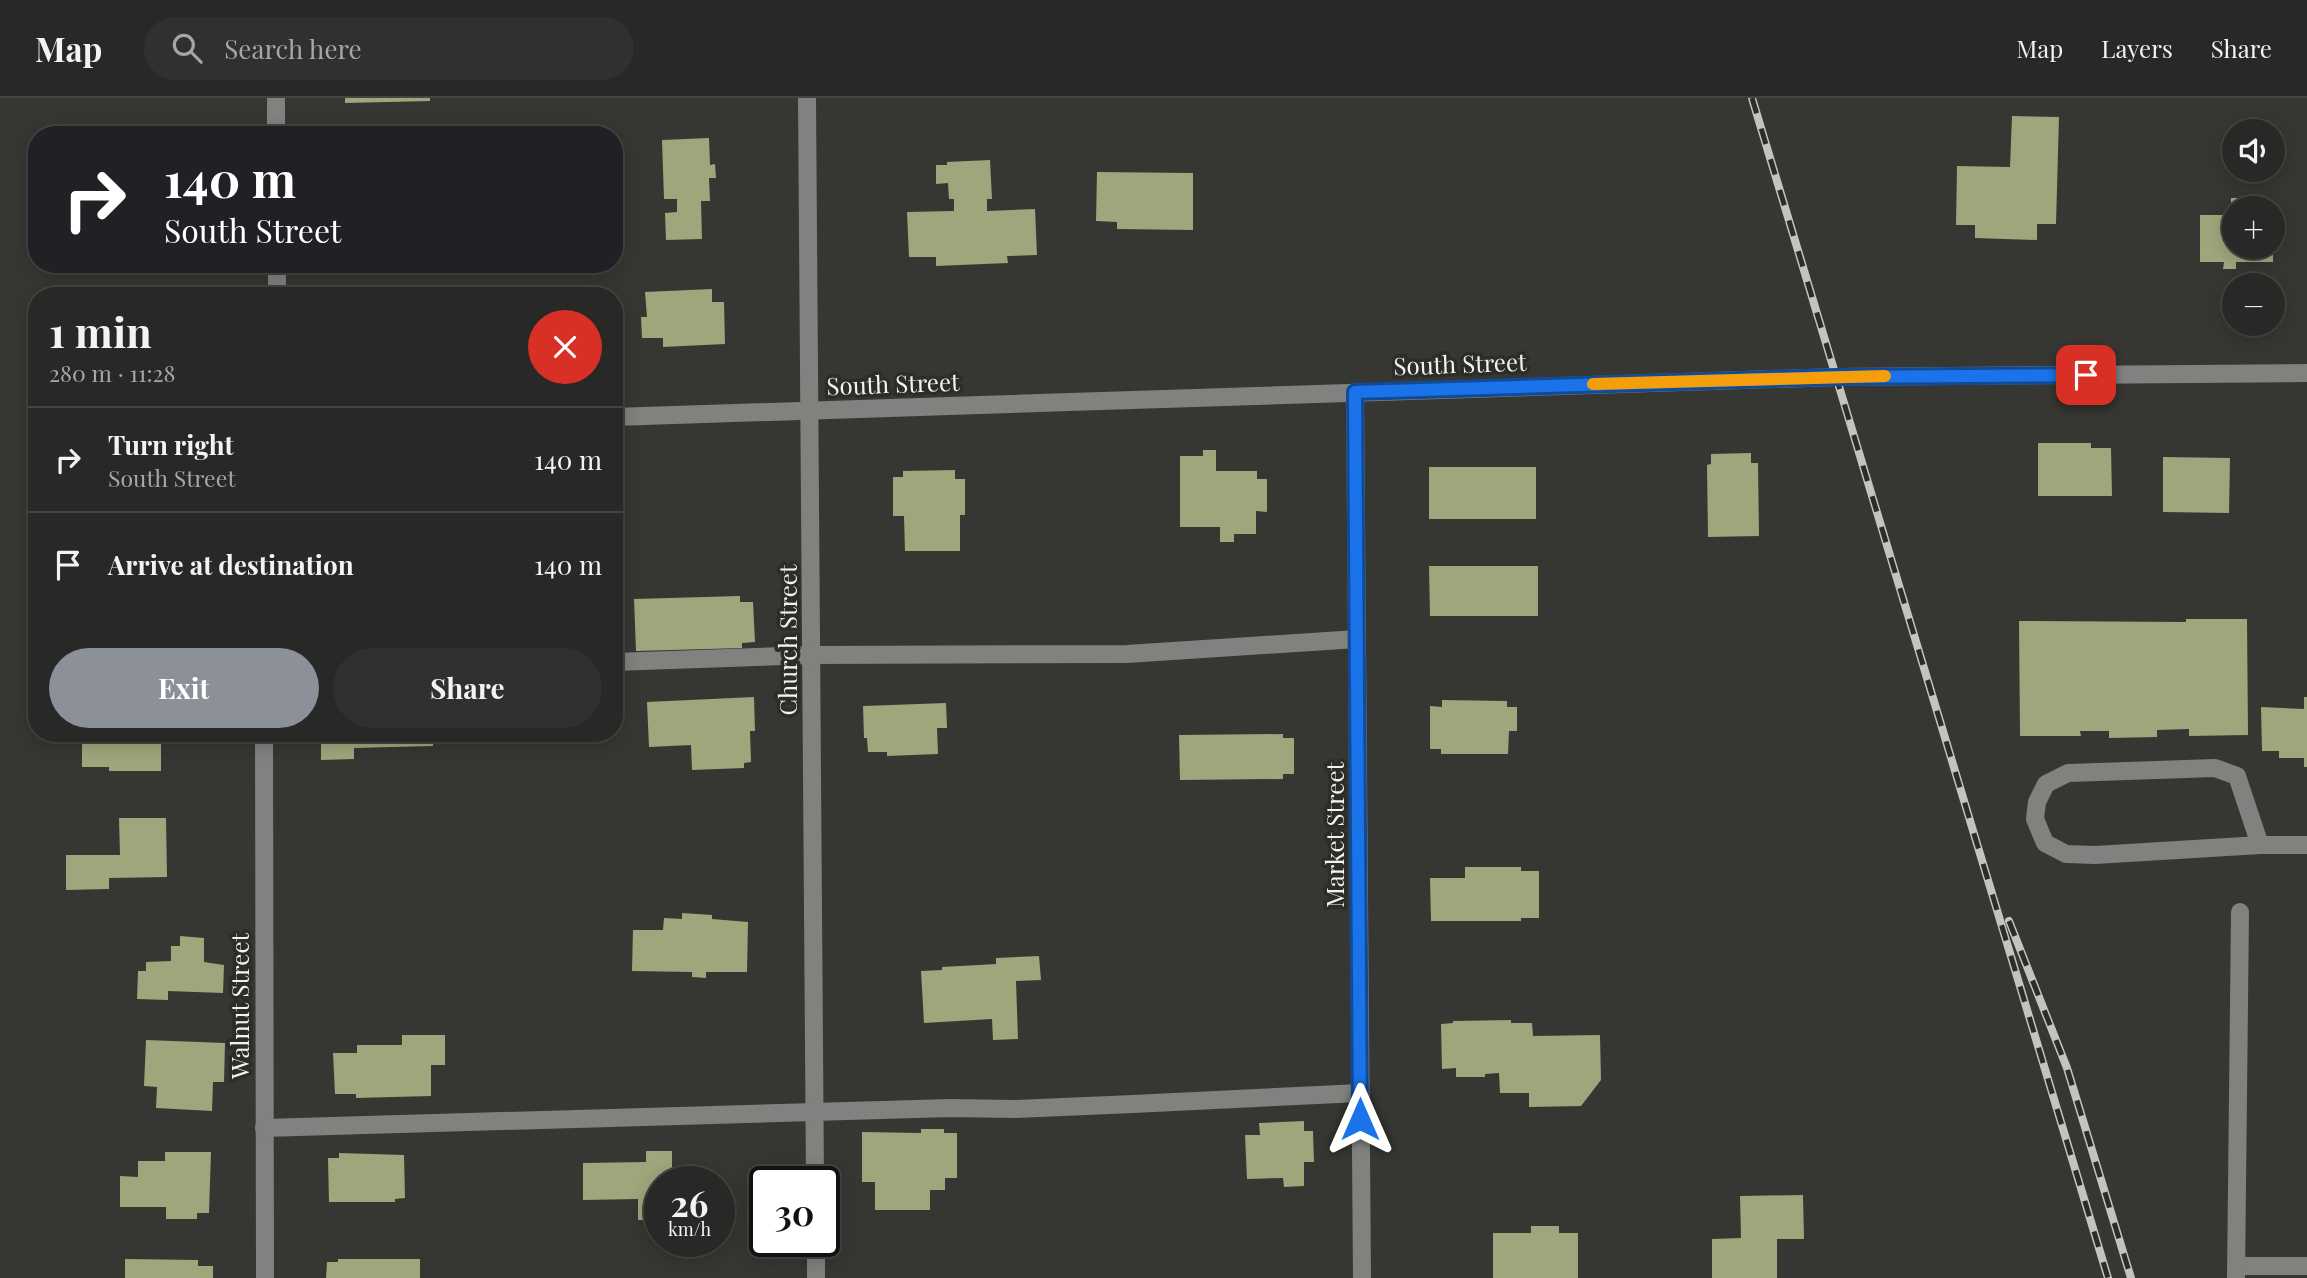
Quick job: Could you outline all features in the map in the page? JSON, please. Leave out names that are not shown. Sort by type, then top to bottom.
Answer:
[{"type":"street","points":[[276,98],[276,126]]},
{"type":"street","name":"Church Street","points":[[807,98],[815,1166]]},
{"type":"street","name":"South Street","points":[[623,417],[1837,377],[2307,373]]},
{"type":"street","name":"Market Street","points":[[1355,392],[1362,1278]]},
{"type":"street","points":[[623,662],[812,655],[1127,654],[1357,639]]},
{"type":"street","name":"Walnut Street","points":[[264,742],[265,1278]]},
{"type":"street","points":[[2260,845],[2236,776],[2215,768],[2068,773],[2046,784],[2037,802],[2035,819],[2045,843],[2066,854],[2307,845]]},
{"type":"street","points":[[2240,912],[2236,1272],[2307,1266]]},
{"type":"street","points":[[264,1128],[1133,1104],[1360,1093]]},
{"type":"street","points":[[816,1257],[816,1278]]},
{"type":"building","points":[[345,98],[430,98],[430,101],[345,103]]},
{"type":"building","points":[[2012,116],[2059,117],[2056,224],[2037,224],[2037,240],[1975,238],[1975,225],[1956,225],[1957,166],[2010,167]]},
{"type":"building","points":[[709,138],[710,165],[715,164],[716,178],[709,178],[710,201],[701,201],[702,239],[666,240],[665,213],[677,212],[677,199],[664,199],[662,140]]},
{"type":"building","points":[[990,160],[992,199],[987,199],[987,211],[1035,209],[1037,255],[1007,256],[1008,263],[936,266],[936,257],[909,257],[907,212],[954,211],[954,199],[949,199],[948,183],[936,184],[936,165]]},
{"type":"building","points":[[1097,172],[1193,173],[1193,230],[1117,229],[1117,222],[1096,221]]},
{"type":"building","points":[[2200,215],[2222,215],[2222,259],[2273,259],[2273,262],[2236,262],[2236,269],[2223,269],[2224,262],[2200,262]]},
{"type":"building","points":[[712,289],[712,302],[724,302],[725,344],[663,347],[663,338],[642,338],[641,317],[647,317],[645,292]]},
{"type":"building","points":[[2038,443],[2091,443],[2091,448],[2111,448],[2112,496],[2038,496]]},
{"type":"building","points":[[1203,450],[1216,450],[1216,471],[1257,471],[1257,479],[1267,479],[1267,512],[1256,511],[1256,534],[1234,534],[1234,542],[1220,542],[1220,527],[1180,527],[1180,456],[1203,456]]},
{"type":"building","points":[[1751,453],[1751,463],[1758,463],[1759,536],[1708,537],[1707,465],[1711,464],[1711,454]]},
{"type":"building","points":[[2163,457],[2230,458],[2229,513],[2163,512]]},
{"type":"building","points":[[1429,467],[1536,467],[1536,519],[1429,519]]},
{"type":"building","points":[[955,470],[955,479],[965,479],[965,515],[960,515],[960,551],[905,551],[904,516],[893,516],[893,477],[903,477],[903,471]]},
{"type":"building","points":[[1429,566],[1538,566],[1538,616],[1430,616]]},
{"type":"building","points":[[740,596],[740,602],[753,602],[755,642],[742,643],[742,648],[636,651],[634,599]]},
{"type":"building","points":[[2186,619],[2247,619],[2248,735],[2189,736],[2189,729],[2157,730],[2157,737],[2109,738],[2109,731],[2080,731],[2081,736],[2020,736],[2019,621],[2186,622]]},
{"type":"building","points":[[754,697],[755,731],[750,731],[751,762],[744,763],[744,768],[692,770],[691,745],[649,747],[647,702]]},
{"type":"building","points":[[2304,697],[2307,697],[2307,767],[2304,767],[2304,758],[2279,758],[2279,751],[2262,751],[2261,707],[2304,709]]},
{"type":"building","points":[[1442,700],[1507,701],[1507,707],[1517,707],[1517,731],[1509,731],[1508,754],[1441,754],[1441,749],[1430,749],[1430,706],[1442,707]]},
{"type":"building","points":[[946,703],[947,728],[937,728],[938,754],[887,756],[887,752],[868,752],[867,738],[864,738],[863,706]]},
{"type":"building","points":[[1283,734],[1283,738],[1294,738],[1294,774],[1283,774],[1283,779],[1180,780],[1179,735]]},
{"type":"building","points":[[82,742],[161,742],[161,771],[109,771],[109,767],[82,767]]},
{"type":"building","points":[[321,742],[433,742],[433,746],[354,748],[354,759],[321,760]]},
{"type":"building","points":[[119,818],[166,818],[167,877],[109,878],[109,889],[66,890],[66,855],[120,855]]},
{"type":"building","points":[[1465,867],[1521,867],[1521,871],[1539,871],[1539,918],[1521,918],[1521,921],[1431,921],[1430,878],[1465,878]]},
{"type":"building","points":[[682,913],[748,922],[747,972],[706,972],[706,978],[692,977],[692,972],[632,971],[633,930],[663,930],[664,918],[682,919]]},
{"type":"building","points":[[180,936],[204,938],[204,962],[224,965],[223,993],[168,991],[168,1000],[137,999],[138,971],[146,971],[146,962],[171,961],[171,946],[180,946]]},
{"type":"building","points":[[1039,956],[1041,980],[1016,981],[1018,1039],[993,1040],[992,1019],[924,1023],[921,971],[996,964],[996,958]]},
{"type":"building","points":[[1511,1020],[1511,1023],[1532,1023],[1533,1036],[1600,1035],[1601,1080],[1581,1106],[1529,1107],[1529,1093],[1500,1093],[1499,1073],[1485,1074],[1485,1077],[1456,1077],[1456,1068],[1442,1069],[1441,1024],[1453,1021]]},
{"type":"building","points":[[402,1035],[445,1035],[445,1065],[431,1065],[431,1096],[356,1098],[356,1094],[335,1094],[333,1053],[357,1053],[357,1045],[402,1045]]},
{"type":"building","points":[[146,1040],[225,1043],[224,1082],[213,1082],[212,1111],[156,1108],[157,1087],[144,1086]]},
{"type":"building","points":[[1304,1121],[1304,1131],[1313,1131],[1314,1162],[1304,1162],[1304,1186],[1284,1187],[1283,1178],[1247,1179],[1245,1135],[1260,1135],[1259,1123]]},
{"type":"building","points":[[921,1129],[944,1129],[944,1133],[957,1133],[957,1178],[945,1178],[945,1190],[930,1190],[930,1210],[875,1210],[875,1182],[862,1182],[862,1132],[921,1133]]},
{"type":"building","points":[[646,1151],[672,1151],[672,1166],[644,1166],[644,1220],[638,1220],[638,1199],[583,1200],[583,1163],[646,1162]]},
{"type":"building","points":[[165,1152],[211,1152],[209,1213],[197,1213],[197,1219],[166,1219],[166,1207],[120,1207],[120,1176],[138,1177],[138,1161],[165,1161]]},
{"type":"building","points":[[339,1153],[404,1155],[405,1198],[395,1199],[395,1202],[329,1202],[328,1158],[339,1158]]},
{"type":"building","points":[[1803,1195],[1804,1239],[1777,1239],[1777,1278],[1712,1278],[1712,1239],[1741,1238],[1740,1196]]},
{"type":"building","points":[[1531,1226],[1559,1226],[1559,1233],[1578,1233],[1578,1278],[1493,1278],[1493,1233],[1531,1233]]},
{"type":"building","points":[[125,1259],[198,1260],[198,1266],[213,1266],[213,1278],[125,1278]]},
{"type":"building","points":[[338,1259],[420,1259],[420,1278],[326,1278],[327,1262],[338,1262]]},
{"type":"railway","points":[[1752,98],[2108,1278]]},
{"type":"railway","points":[[2009,921],[2067,1068],[2131,1278]]},
{"type":"slow traffic","points":[[1593,384],[1885,376]]},
{"type":"route","points":[[1360,1119],[1355,392],[1837,377],[2086,375]]}]
